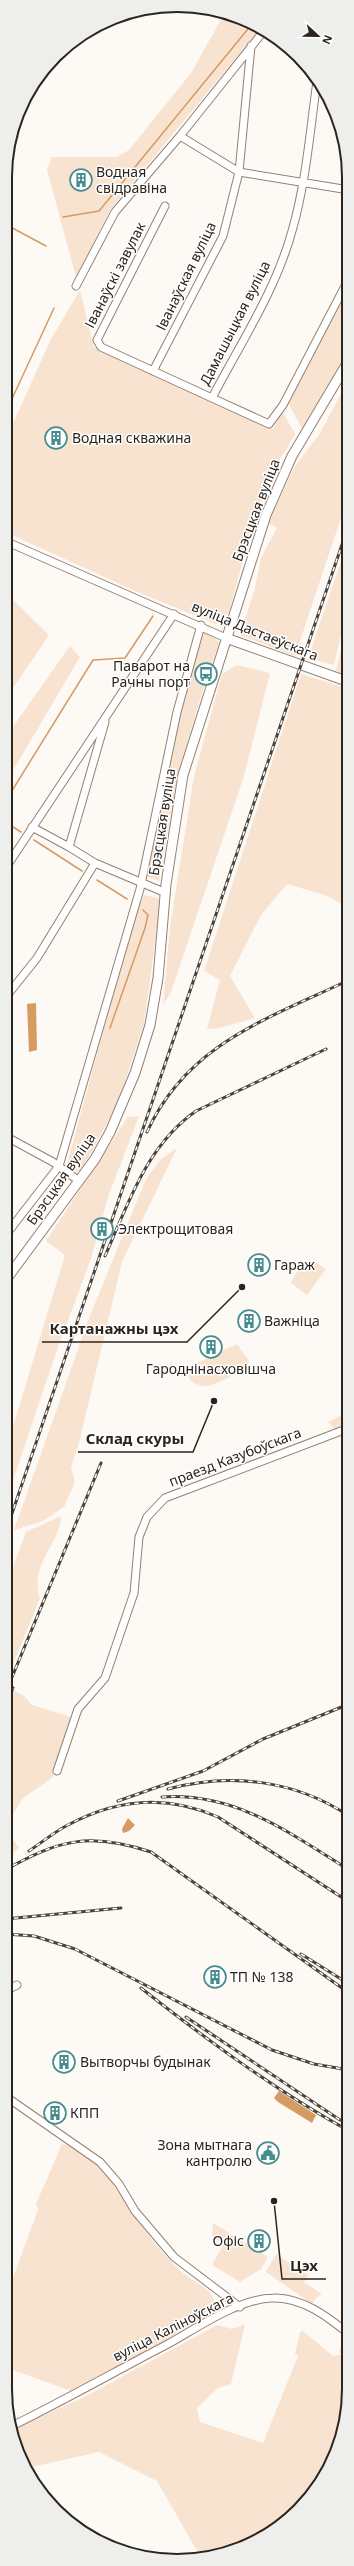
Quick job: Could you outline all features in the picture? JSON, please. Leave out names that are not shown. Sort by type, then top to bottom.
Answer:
[{"type":"main road","name":"Брэсцкая вуліца","points":[[12,1272],[79,1181],[110,1132],[128,1092],[150,1026],[158,978],[166,893],[183,775],[226,638],[281,476],[342,372]]},
{"type":"main road","name":"вуліца Дастаеўскага","points":[[226,638],[342,679]]},
{"type":"street","points":[[76,286],[115,212],[180,136],[261,35]]},
{"type":"street","name":"Іванаўская вуліца","points":[[154,371],[223,236],[239,172],[251,46]]},
{"type":"street","name":"Дамашыцкая вуліца","points":[[316,88],[303,183],[292,231],[276,276],[212,398],[269,424],[283,405],[342,292]]},
{"type":"street","points":[[180,136],[239,172],[342,189]]},
{"type":"street","name":"Іванаўскі завулак","points":[[154,371],[101,347],[97,340],[165,206]]},
{"type":"street","points":[[154,371],[212,398]]},
{"type":"street","name":"вуліца Дастаеўскага","points":[[12,544],[201,625],[226,638]]},
{"type":"street","points":[[12,858],[174,614]]},
{"type":"street","points":[[12,1227],[59,1166],[141,882],[177,712],[201,625]]},
{"type":"street","points":[[69,847],[107,714]]},
{"type":"street","points":[[32,827],[95,863],[166,893]]},
{"type":"street","points":[[12,989],[37,958],[95,863]]},
{"type":"street","points":[[12,1140],[59,1166],[79,1181]]},
{"type":"street","name":"праезд Казубоўскага","points":[[57,1771],[78,1709],[105,1678],[134,1593],[139,1537],[154,1507],[165,1498],[342,1431]]},
{"type":"street","points":[[12,1988],[17,1985]]},
{"type":"street","points":[[12,2101],[100,2162],[119,2184],[135,2211],[174,2256],[240,2307]]},
{"type":"street","name":"вуліца Каліноўскага","points":[[16,2424],[240,2307],[266,2298],[293,2301],[324,2314],[342,2328]]},
{"type":"shaded area","points":[[222,18],[257,33],[110,210],[76,277],[47,170],[52,157],[117,157],[129,150],[191,73]]},
{"type":"shaded area","points":[[80,290],[94,347],[273,429],[282,411],[295,434],[277,464],[261,503],[249,538],[229,611],[223,620],[216,624],[142,594],[12,535],[12,425],[51,339]]},
{"type":"shaded area","points":[[342,297],[342,362],[303,430],[288,403]]},
{"type":"shaded area","points":[[342,392],[342,515],[295,656],[240,635],[255,588],[261,558],[277,528],[268,523],[294,468],[320,433]]},
{"type":"shaded area","points":[[342,558],[342,630],[334,665],[308,658]]},
{"type":"shaded area","points":[[12,599],[49,635],[12,690]]},
{"type":"shaded area","points":[[203,631],[220,642],[211,665],[205,670],[205,683],[177,778],[159,881],[144,876],[169,753]]},
{"type":"shaded area","points":[[342,645],[342,673],[336,671]]},
{"type":"shaded area","points":[[70,646],[80,657],[12,772],[12,728]]},
{"type":"shaded area","points":[[237,665],[270,673],[244,776],[171,992],[163,1005],[170,927],[194,776],[222,674]]},
{"type":"shaded area","points":[[301,674],[342,687],[342,904],[325,895],[287,884],[261,915],[230,976],[255,1018],[219,1028],[207,1029],[220,980],[204,971]]},
{"type":"shaded area","points":[[144,895],[161,899],[144,1024],[118,1102],[83,1168],[76,1172],[67,1164],[135,915]]},
{"type":"shaded area","points":[[36,1003],[37,1050],[29,1052],[27,1004]]},
{"type":"shaded area","points":[[139,1116],[108,1197],[91,1259],[57,1350],[12,1483],[12,1430],[65,1255],[46,1241],[128,1117]]},
{"type":"shaded area","points":[[177,1148],[122,1262],[79,1443],[71,1467],[75,1482],[64,1507],[43,1521],[14,1530],[89,1318],[146,1179],[161,1159]]},
{"type":"shaded area","points":[[314,1261],[326,1269],[307,1295],[291,1283],[297,1272],[303,1266]]},
{"type":"shaded area","points":[[237,1344],[249,1361],[238,1372],[224,1380],[207,1386],[202,1386],[190,1380],[187,1368]]},
{"type":"shaded area","points":[[342,1415],[342,1428],[335,1430],[328,1422]]},
{"type":"shaded area","points":[[61,1516],[56,1536],[38,1575],[40,1598],[12,1667],[12,1570],[26,1532]]},
{"type":"shaded area","points":[[12,1690],[24,1696],[32,1705],[71,1717],[52,1778],[23,1798],[12,1816]]},
{"type":"shaded area","points":[[128,1818],[135,1825],[129,1831],[123,1833],[122,1829]]},
{"type":"shaded area","points":[[12,1838],[19,1848],[12,1853]]},
{"type":"shaded area","points":[[279,2091],[316,2115],[312,2123],[278,2102],[274,2098]]},
{"type":"shaded area","points":[[62,2144],[85,2154],[95,2162],[111,2181],[143,2228],[169,2259],[183,2273],[211,2294],[214,2300],[215,2315],[71,2391],[12,2370],[12,2280],[38,2210],[36,2204]]},
{"type":"shaded area","points":[[213,2223],[268,2257],[261,2269],[240,2282],[212,2265],[224,2244],[212,2237]]},
{"type":"shaded area","points":[[276,2254],[308,2275],[304,2282],[322,2294],[318,2296],[312,2304],[266,2272]]},
{"type":"shaded area","points":[[245,2324],[231,2384],[218,2388],[197,2408],[200,2422],[263,2443],[298,2356],[295,2354],[300,2332],[303,2331],[333,2356],[341,2355],[339,2350],[342,2348],[341,2411],[333,2442],[325,2462],[314,2481],[294,2506],[269,2526],[250,2537],[230,2545],[198,2553],[157,2481],[99,2452],[32,2467],[17,2429],[90,2394],[217,2325],[232,2329]]},
{"type":"waterway","points":[[63,217],[99,211],[248,28]]},
{"type":"waterway","points":[[12,228],[46,246]]},
{"type":"waterway","points":[[12,399],[54,308]]},
{"type":"waterway","points":[[12,791],[93,660],[125,658],[153,616]]},
{"type":"waterway","points":[[12,826],[21,832]]},
{"type":"waterway","points":[[34,840],[82,871]]},
{"type":"waterway","points":[[97,880],[127,899]]},
{"type":"waterway","points":[[110,1028],[145,928],[148,915],[143,910]]},
{"type":"railway","points":[[12,1513],[342,545]]},
{"type":"railway","points":[[147,1132],[164,1102],[184,1077],[207,1056],[232,1038],[260,1022],[342,983]]},
{"type":"railway","points":[[105,1256],[131,1196],[141,1177],[164,1141],[179,1125],[196,1111],[326,1049]]},
{"type":"railway","points":[[12,1677],[101,1463]]},
{"type":"railway","points":[[118,1801],[203,1771],[263,1739],[342,1707]]},
{"type":"railway","points":[[168,1789],[215,1781],[262,1783],[284,1787],[307,1794],[342,1812]]},
{"type":"railway","points":[[162,1797],[189,1797],[214,1801],[238,1808],[283,1829],[342,1866]]},
{"type":"railway","points":[[29,1851],[66,1826],[103,1810],[122,1805],[141,1803],[180,1805],[218,1817],[342,1897]]},
{"type":"railway","points":[[12,1866],[42,1851],[59,1845],[76,1842],[110,1842],[151,1852],[342,1988]]},
{"type":"railway","points":[[12,1918],[121,1908]]},
{"type":"railway","points":[[12,1934],[34,1936],[75,1949],[272,2050],[314,2064],[342,2069]]},
{"type":"railway","points":[[301,1954],[342,1980]]},
{"type":"railway","points":[[141,1988],[242,2064],[295,2099],[342,2127]]},
{"type":"railway","points":[[186,2017],[340,2120]]},
{"type":"place","name":"Водная свідравіна","points":[[81,180]]},
{"type":"place","name":"Водная скважина","points":[[56,438]]},
{"type":"place","name":"Паварот на Рачны порт","points":[[206,674]]},
{"type":"place","name":"Электрощитовая","points":[[102,1229]]},
{"type":"place","name":"Гараж","points":[[259,1265]]},
{"type":"place","name":"Картанажны цэх","points":[[242,1287]]},
{"type":"place","name":"Важніца","points":[[249,1321]]},
{"type":"place","name":"Гароднінасховішча","points":[[211,1347]]},
{"type":"place","name":"Склад скуры","points":[[214,1401]]},
{"type":"place","name":"ТП № 138","points":[[215,1977]]},
{"type":"place","name":"Вытворчы будынак","points":[[64,2062]]},
{"type":"place","name":"КПП","points":[[55,2113]]},
{"type":"place","name":"Зона мытнага кантролю","points":[[268,2153]]},
{"type":"place","name":"Цэх","points":[[274,2201]]},
{"type":"place","name":"Офіс","points":[[259,2241]]}]
